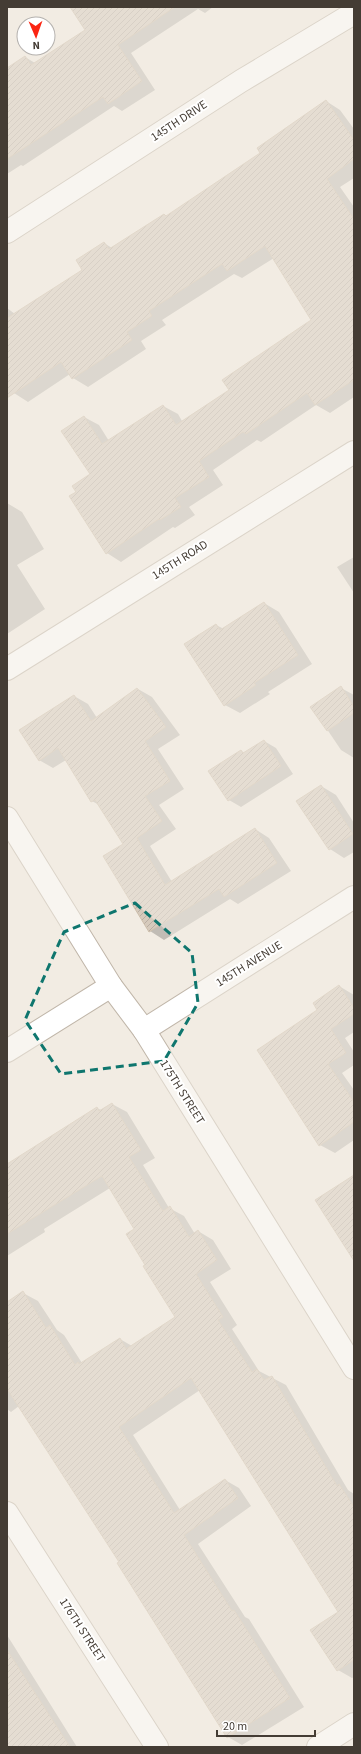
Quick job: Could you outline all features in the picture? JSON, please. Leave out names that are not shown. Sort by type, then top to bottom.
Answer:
[{"type":"street","name":"145TH DRIVE","points":[[7,232],[242,81],[319,36],[354,13]]},
{"type":"street","name":"145TH ROAD","points":[[7,669],[354,452]]},
{"type":"street","name":"175TH STREET","points":[[7,818],[111,986],[144,1030],[350,1354]]},
{"type":"street","name":"145TH AVENUE","points":[[144,1030],[354,897]]},
{"type":"street","points":[[7,1051],[111,986]]},
{"type":"street","name":"176TH STREET","points":[[7,1512],[157,1747]]},
{"type":"street","points":[[318,1747],[354,1724]]},
{"type":"highlighted area","points":[[135,903],[192,953],[198,1003],[164,1061],[61,1074],[25,1020],[64,932]]},
{"type":"building","points":[[70,7],[175,7],[118,45],[142,81],[108,104],[103,97],[7,159],[7,68],[25,56],[31,65],[45,56],[56,56],[56,49],[85,30]]},
{"type":"building","points":[[326,100],[354,140],[354,159],[327,179],[354,219],[354,380],[315,405],[307,393],[246,434],[243,432],[199,461],[209,477],[175,498],[181,507],[160,520],[159,519],[106,554],[69,496],[76,492],[72,486],[90,474],[61,431],[84,416],[102,444],[163,405],[176,425],[229,390],[222,380],[311,320],[265,246],[227,271],[222,264],[149,311],[152,316],[127,332],[132,340],[72,379],[61,362],[7,398],[7,318],[82,270],[76,260],[104,242],[109,249],[164,214],[166,216],[260,153],[257,148]]},
{"type":"building","points":[[264,602],[298,655],[254,683],[256,685],[224,706],[184,644],[216,624],[220,630]]},
{"type":"building","points":[[341,686],[354,707],[354,713],[327,731],[310,707]]},
{"type":"building","points":[[137,688],[166,727],[145,741],[170,781],[145,796],[162,821],[137,838],[165,885],[255,828],[277,863],[224,897],[219,889],[149,932],[103,856],[123,844],[95,800],[91,802],[58,748],[39,761],[19,730],[74,695],[91,721]]},
{"type":"building","points":[[264,740],[281,766],[228,801],[208,771],[241,750],[243,753]]},
{"type":"building","points":[[321,785],[353,834],[329,850],[296,801]]},
{"type":"building","points":[[339,985],[354,1008],[354,1014],[331,1029],[346,1053],[328,1064],[354,1102],[354,1122],[319,1146],[257,1050],[317,1010],[313,1003]]},
{"type":"building","points":[[112,1103],[141,1150],[129,1157],[163,1211],[170,1206],[189,1237],[198,1230],[217,1260],[196,1274],[223,1317],[218,1320],[252,1372],[257,1369],[264,1380],[272,1376],[337,1486],[339,1484],[354,1507],[354,1660],[337,1671],[310,1630],[338,1612],[191,1378],[119,1427],[174,1513],[225,1479],[238,1498],[184,1535],[290,1698],[227,1738],[117,1563],[119,1562],[7,1389],[7,1302],[23,1291],[46,1328],[50,1325],[75,1365],[78,1362],[79,1364],[120,1338],[126,1349],[175,1317],[143,1266],[145,1265],[126,1234],[134,1229],[102,1176],[7,1234],[7,1164],[97,1107],[99,1111]]},
{"type":"building","points":[[354,1175],[354,1261],[315,1200]]},
{"type":"building","points":[[7,1650],[70,1747],[7,1747]]}]
